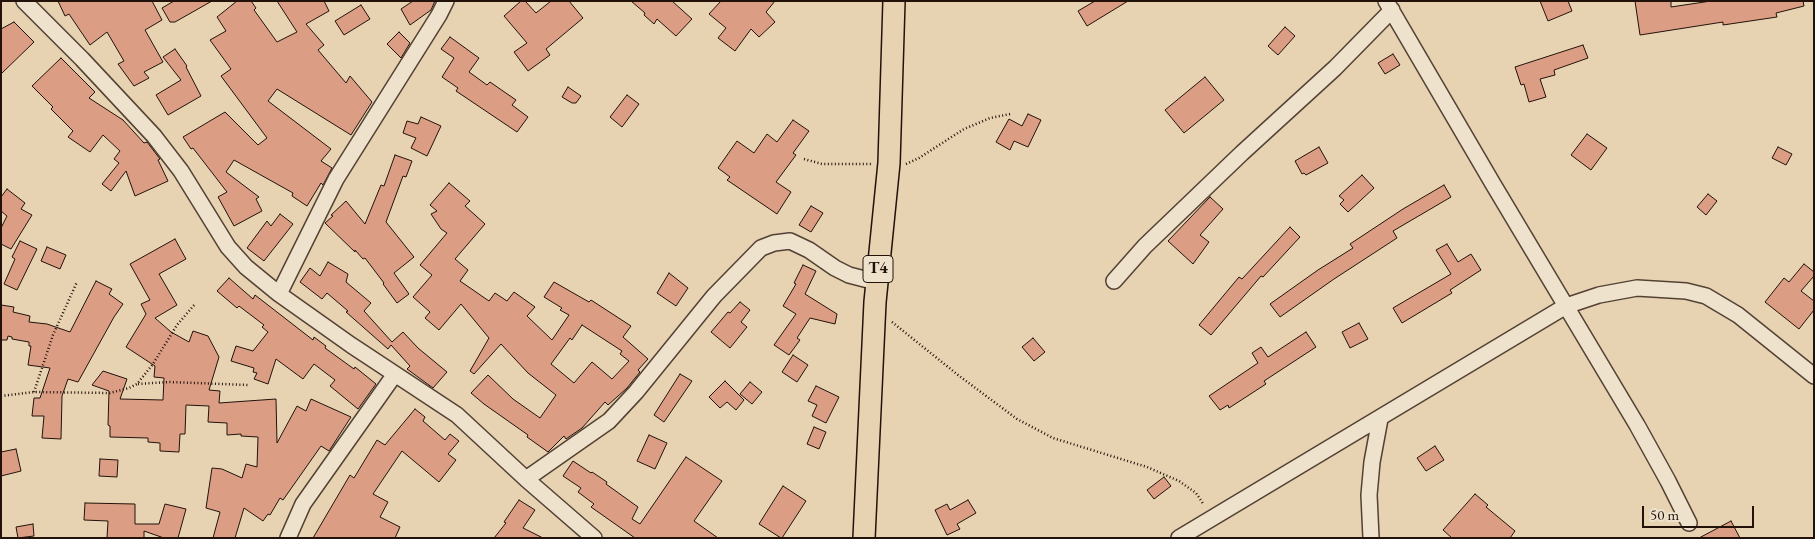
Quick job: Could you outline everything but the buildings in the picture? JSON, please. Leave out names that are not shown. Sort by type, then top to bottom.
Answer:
[{"type":"highway","name":"T4","points":[[864,538],[876,292],[889,163],[894,1]]},
{"type":"street","points":[[24,1],[154,136],[181,171],[228,247],[246,266],[279,294],[457,415],[594,538]]},
{"type":"street","points":[[279,294],[336,179],[434,24],[446,1]]},
{"type":"street","points":[[1114,280],[1159,233],[1242,153],[1335,68],[1389,6],[1637,425],[1689,523]]},
{"type":"street","points":[[526,478],[609,421],[636,392],[714,296],[762,248],[774,242],[790,241],[809,250],[876,292]]},
{"type":"street","points":[[1180,538],[1566,306],[1599,295],[1638,288],[1662,288],[1706,296],[1738,315],[1814,376]]},
{"type":"street","points":[[288,538],[303,504],[395,374]]},
{"type":"street","points":[[1370,538],[1369,495],[1372,462],[1380,419]]},
{"type":"path","points":[[804,159],[822,164],[889,163],[896,166],[903,165],[919,158],[964,130],[990,118],[1010,114]]},
{"type":"path","points":[[34,392],[53,335],[77,282]]},
{"type":"path","points":[[876,292],[898,328],[1017,419],[1053,438],[1147,467],[1179,481],[1196,493],[1214,518]]},
{"type":"path","points":[[1,396],[34,392],[110,393],[130,388],[137,384],[153,364],[177,325],[195,304]]},
{"type":"path","points":[[137,384],[169,382],[249,385]]}]
